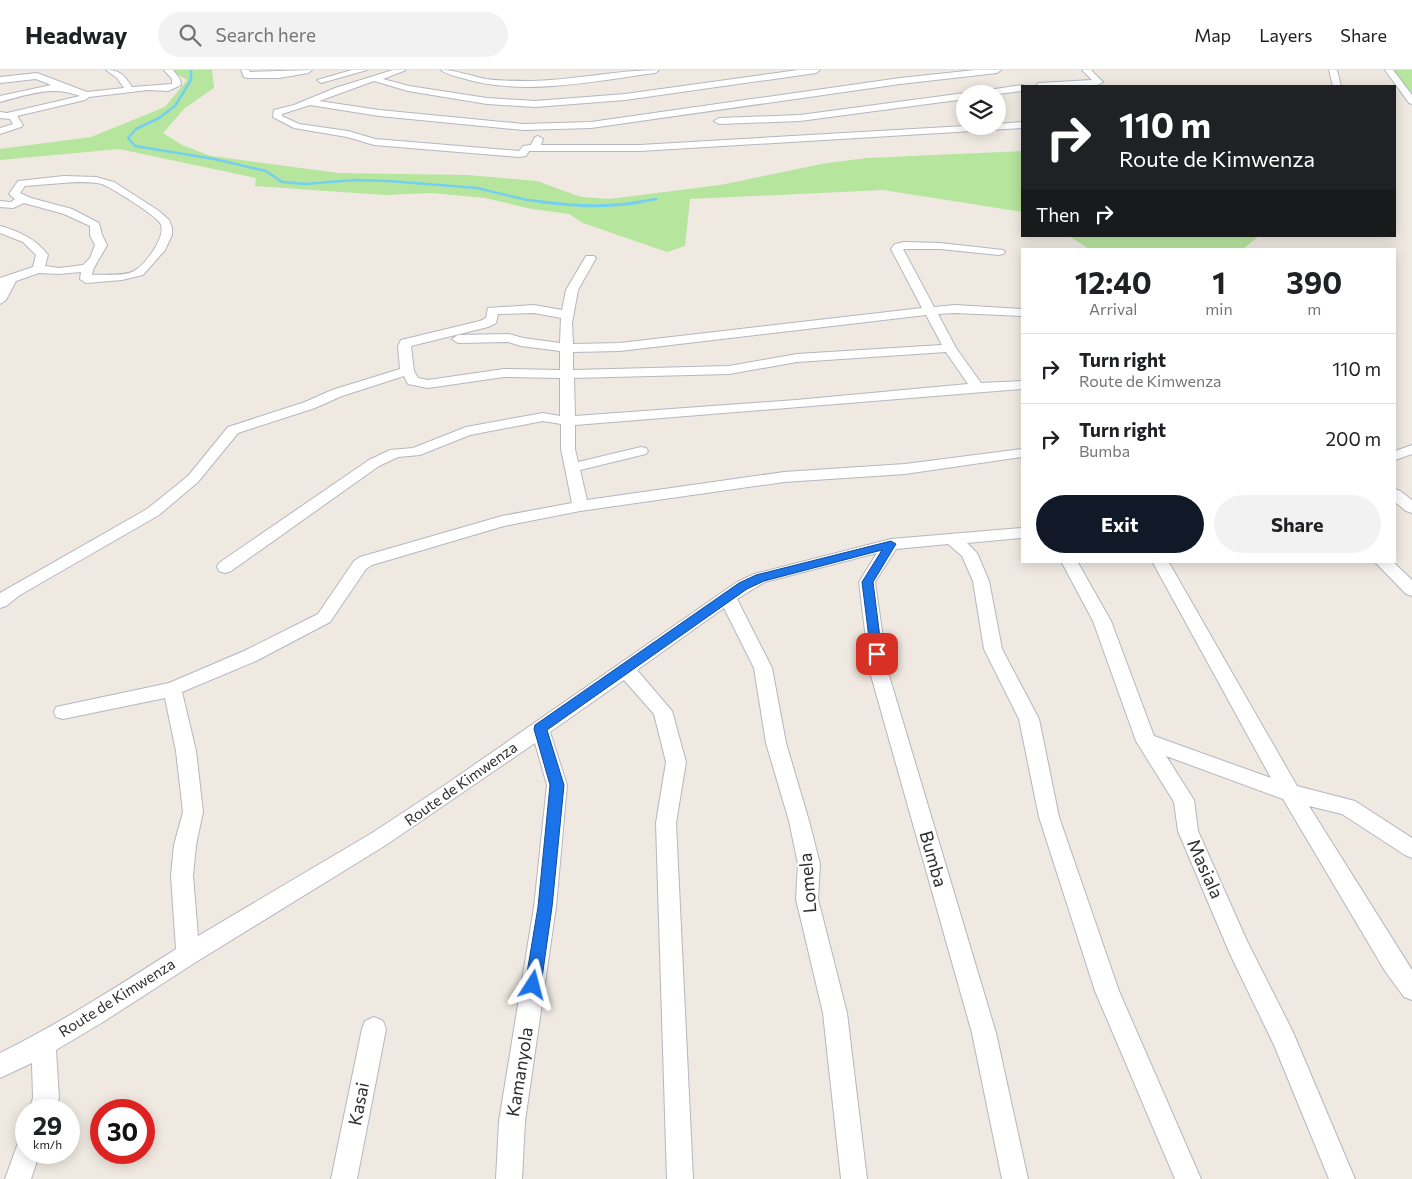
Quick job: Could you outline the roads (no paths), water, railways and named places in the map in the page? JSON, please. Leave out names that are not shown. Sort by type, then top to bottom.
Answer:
[{"type":"street","points":[[31,76],[31,73],[41,70]]},
{"type":"street","points":[[110,70],[120,76],[128,89]]},
{"type":"street","points":[[4,116],[82,98],[86,95],[148,87],[159,89],[175,87],[177,85],[176,79],[168,70]]},
{"type":"street","points":[[245,70],[247,75],[279,75],[308,70]]},
{"type":"street","points":[[312,70],[321,80],[338,90]]},
{"type":"street","points":[[321,80],[363,70]]},
{"type":"street","points":[[380,70],[390,74]]},
{"type":"street","points":[[402,70],[277,112],[278,117],[297,126],[348,134],[374,142],[519,154],[523,154],[526,148],[640,148],[1021,125]]},
{"type":"street","points":[[445,70],[491,82],[506,83],[571,81],[655,70]]},
{"type":"street","points":[[375,79],[408,88],[487,101],[535,104],[625,97],[816,70]]},
{"type":"street","points":[[310,102],[379,113],[524,127],[598,124],[600,122],[900,81],[997,70]]},
{"type":"street","points":[[1054,85],[1099,82],[1086,70]]},
{"type":"street","points":[[1333,70],[1337,85]]},
{"type":"street","points":[[1389,70],[1411,99]]},
{"type":"street","points":[[645,71],[672,91]]},
{"type":"street","points":[[4,76],[45,78],[86,95]]},
{"type":"street","points":[[824,92],[825,82],[829,81]]},
{"type":"street","points":[[720,83],[756,111],[756,119],[771,140]]},
{"type":"street","points":[[0,99],[49,87],[71,89]]},
{"type":"street","points":[[1006,90],[1021,88]]},
{"type":"street","points":[[28,92],[37,100],[51,105]]},
{"type":"street","points":[[812,115],[805,114],[800,106],[812,97],[824,92]]},
{"type":"street","points":[[719,121],[800,118],[956,97]]},
{"type":"street","points":[[1396,97],[1411,99]]},
{"type":"street","points":[[0,130],[18,125],[13,117],[4,116]]},
{"type":"street","points":[[535,148],[542,133],[542,126]]},
{"type":"street","points":[[79,180],[109,184],[141,202],[165,222],[168,232],[166,240],[151,261],[138,274],[86,279],[87,268],[95,259],[101,245],[96,235],[95,225],[62,210],[22,200],[14,194],[22,183],[79,180]]},
{"type":"street","points":[[0,204],[13,205],[22,200]]},
{"type":"street","points":[[0,229],[27,240],[38,249],[42,256],[38,269]]},
{"type":"street","points":[[977,387],[950,348],[898,249],[899,246],[940,246],[999,252]]},
{"type":"street","points":[[580,506],[568,449],[565,348],[572,290],[590,258]]},
{"type":"street","points":[[0,300],[5,281],[38,269],[59,271],[87,268]]},
{"type":"street","points":[[568,315],[534,309],[492,310],[492,320],[484,324],[406,343],[404,346],[408,371],[413,381],[428,384],[504,373],[566,374],[729,370],[797,358],[950,348]]},
{"type":"street","points":[[458,339],[509,338],[520,342],[565,348],[643,346],[929,311],[955,309],[1020,312]]},
{"type":"street","points":[[0,602],[14,591],[153,512],[193,479],[233,430],[310,405],[337,393],[408,371]]},
{"type":"street","points":[[225,567],[374,463],[395,453],[415,452],[466,431],[543,416],[568,421],[796,404],[977,387],[1021,385]]},
{"type":"street","points":[[1396,456],[1412,449]]},
{"type":"street","points":[[571,468],[642,451]]},
{"type":"street","points":[[63,712],[172,689],[250,656],[321,621],[360,566],[366,561],[502,521],[580,506],[784,477],[905,469],[1021,453]]},
{"type":"street","points":[[1396,495],[1412,508]]},
{"type":"street","name":"Route de Kimwenza","points":[[0,1066],[44,1044],[188,954],[379,839],[540,729],[727,596],[760,578],[891,544],[1021,533]]},
{"type":"street","points":[[951,539],[969,553],[980,581],[993,649],[1029,719],[1049,816],[1106,991],[1188,1179]]},
{"type":"street","name":"Bumba","points":[[891,544],[867,582],[879,672],[984,1033],[1016,1179]]},
{"type":"street","name":"Masiala","points":[[1071,563],[1102,621],[1146,741],[1184,800],[1188,831],[1238,947],[1283,1038],[1342,1179]]},
{"type":"street","points":[[1161,563],[1290,793],[1393,963],[1412,989]]},
{"type":"street","points":[[1384,563],[1412,590]]},
{"type":"street","name":"Lomela","points":[[727,596],[763,668],[776,743],[799,821],[809,864],[807,899],[835,1012],[854,1179]]},
{"type":"street","points":[[625,669],[663,711],[676,762],[666,823],[680,1179]]},
{"type":"street","points":[[172,689],[186,751],[193,812],[185,845],[182,876],[188,954]]},
{"type":"street","name":"Kamanyola","points":[[509,1179],[512,1121],[545,907],[557,785],[540,729]]},
{"type":"street","points":[[1146,741],[1290,793],[1348,807],[1412,849]]},
{"type":"street","name":"Kasai","points":[[344,1179],[374,1029]]},
{"type":"street","points":[[44,1044],[46,1099]]},
{"type":"street","points":[[18,1179],[23,1164]]},
{"type":"waterway","points":[[191,70],[191,80],[175,106],[159,118],[136,129],[128,138],[135,146],[214,159],[266,171],[282,182],[305,184],[355,180],[388,181],[477,188],[527,200],[553,203]]},
{"type":"waterway","points":[[634,203],[656,199]]},
{"type":"waterway","points":[[541,202],[591,206],[634,203]]},
{"type":"waterway","points":[[634,203],[641,202]]}]
